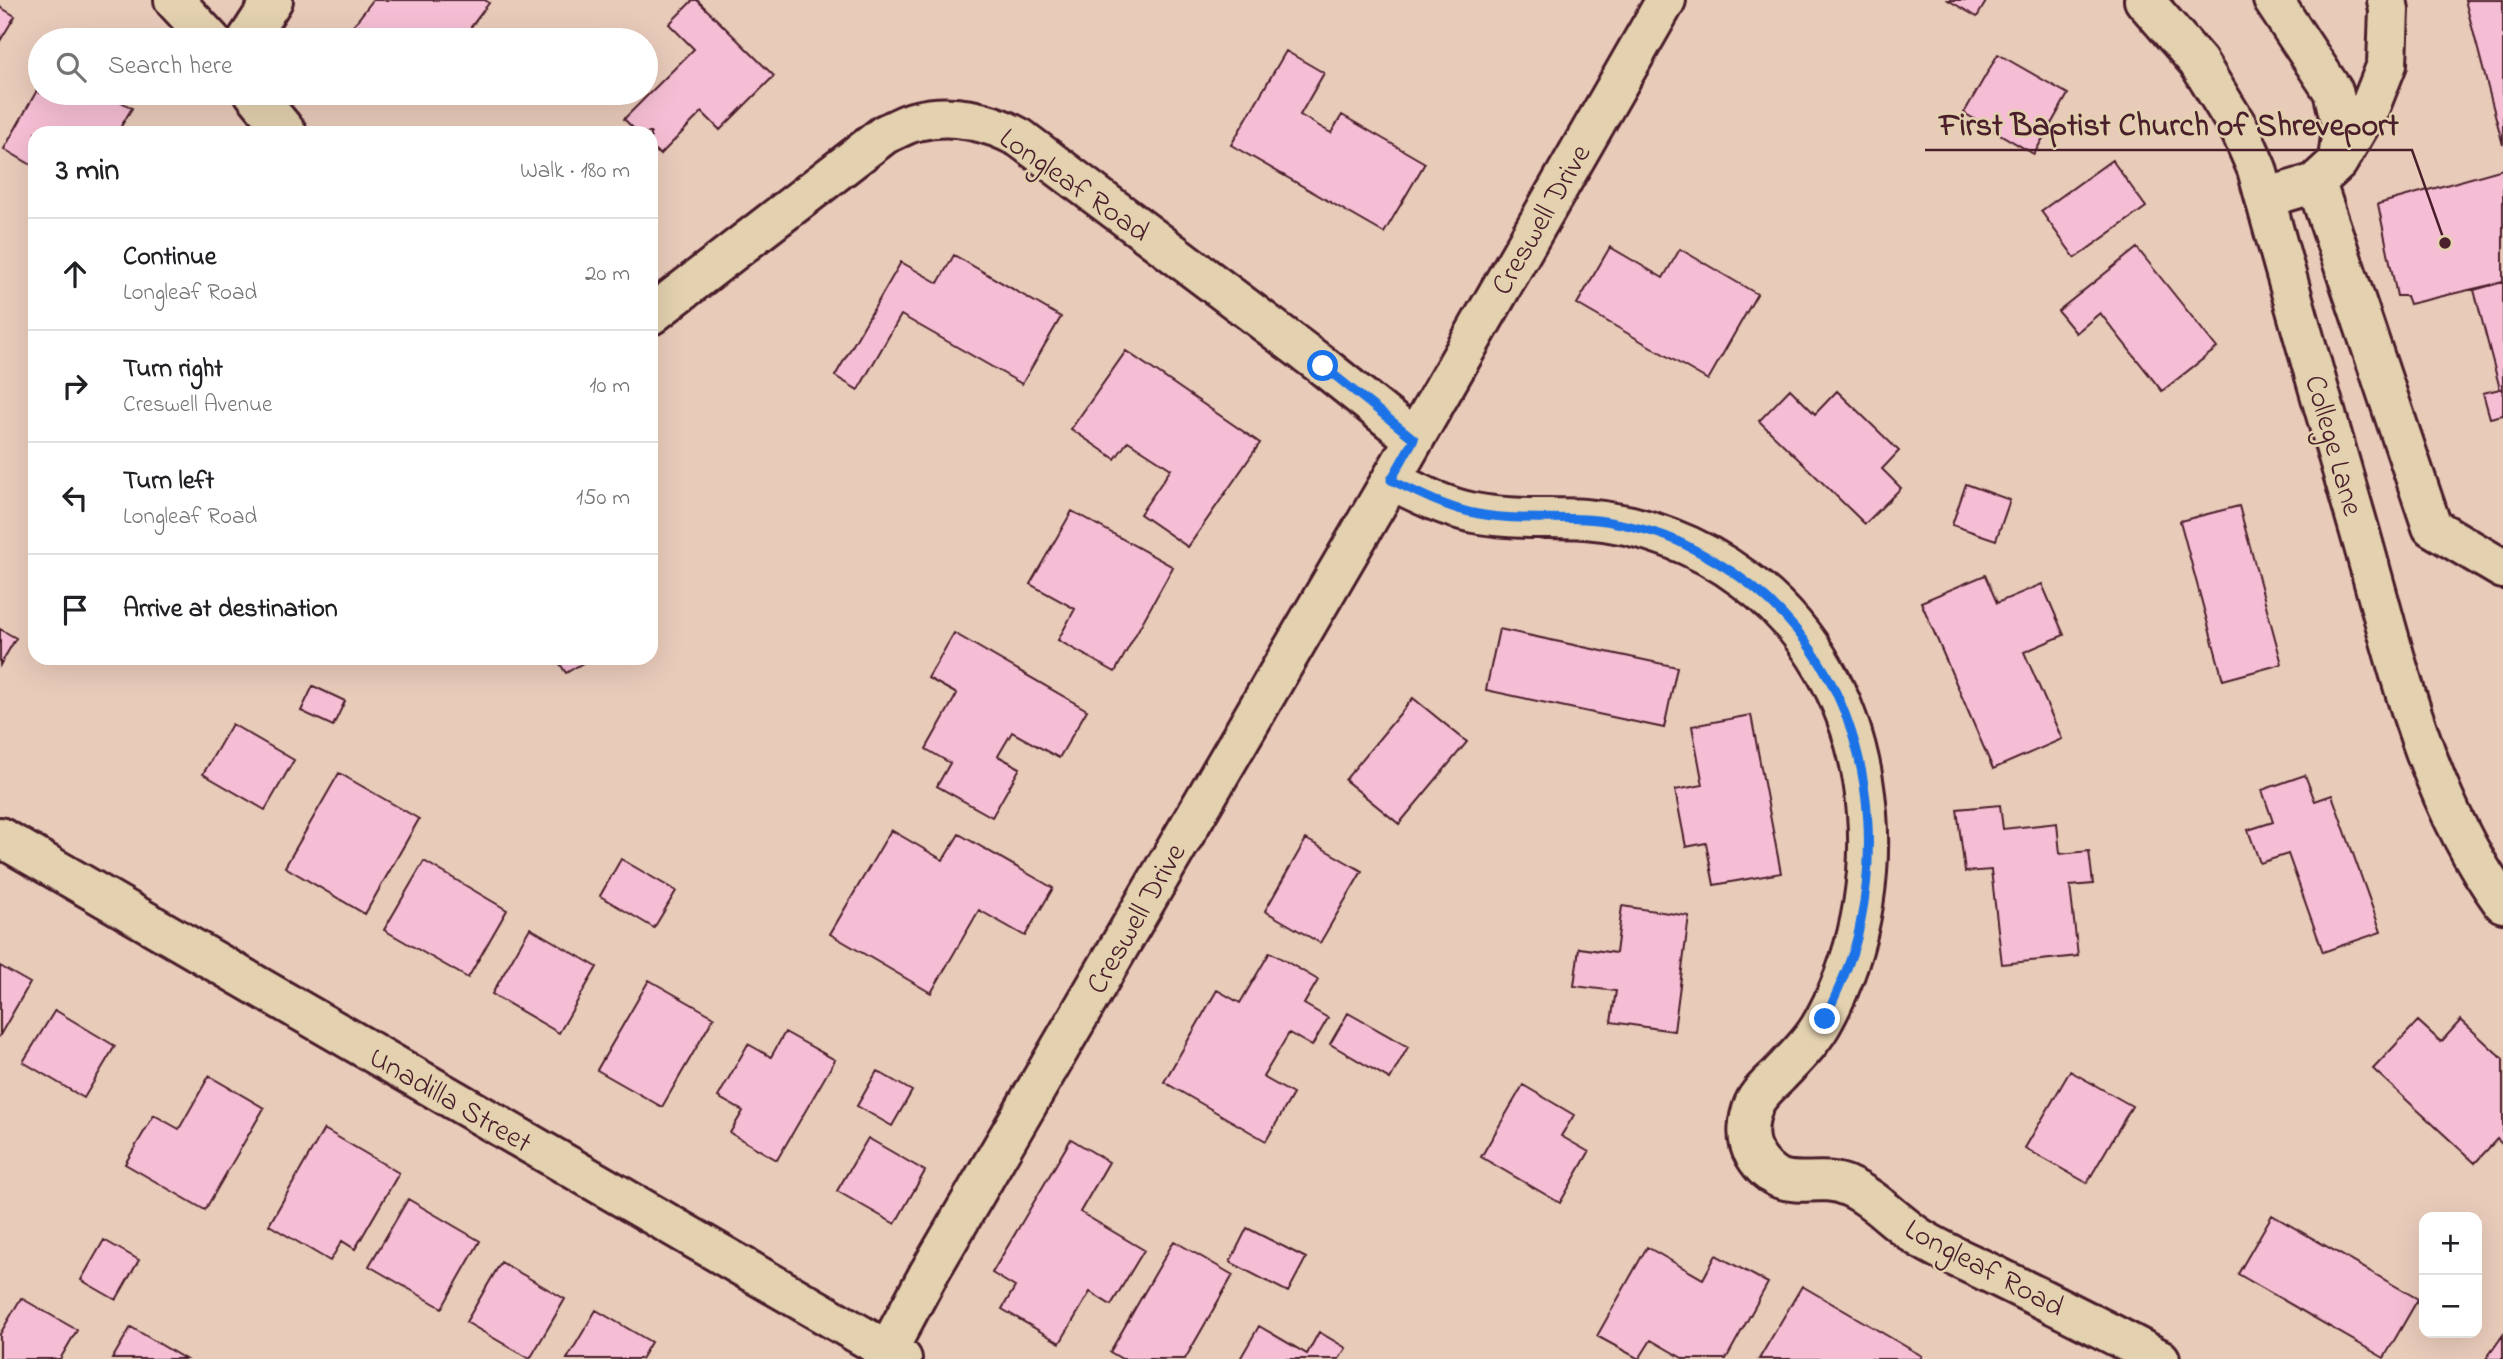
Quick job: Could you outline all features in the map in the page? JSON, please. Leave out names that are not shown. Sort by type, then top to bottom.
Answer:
[{"type":"street","points":[[174,0],[200,28]]},
{"type":"street","points":[[255,28],[273,0]]},
{"type":"street","name":"Creswell Drive","points":[[891,1356],[929,1273],[1391,480],[1666,0]]},
{"type":"street","name":"College Lane","points":[[2144,0],[2198,62],[2241,132],[2257,169],[2408,701],[2449,811],[2489,885],[2503,904]]},
{"type":"street","points":[[2273,0],[2333,91],[2342,128],[2326,173],[2432,527],[2503,569]]},
{"type":"street","points":[[2265,198],[2326,173],[2370,107],[2387,64],[2389,10],[2386,0]]},
{"type":"street","points":[[264,105],[281,126]]},
{"type":"street","name":"Longleaf Road","points":[[658,310],[886,134],[917,121],[959,117],[1001,128],[1020,138],[1323,366],[1414,439]]},
{"type":"street","name":"Longleaf Road","points":[[1391,480],[1426,497],[1468,512],[1498,517],[1589,519],[1654,532],[1685,544],[1742,577],[1777,608],[1811,647],[1845,709],[1864,780],[1869,853],[1860,925],[1850,960],[1825,1019],[1805,1048],[1756,1100],[1747,1125],[1752,1152],[1771,1173],[1783,1180],[1800,1183],[1832,1181],[1848,1186],[1921,1238],[2160,1359]]},
{"type":"street","name":"Unadilla Street","points":[[0,837],[891,1356]]},
{"type":"building","points":[[373,0],[485,0],[489,3],[470,28],[353,26]]},
{"type":"building","points":[[693,0],[697,0],[774,76],[720,130],[702,112],[660,155],[658,126],[631,126],[624,119],[638,105],[658,105],[658,85],[694,49],[669,24]]},
{"type":"building","points":[[1948,0],[1987,0],[1977,17]]},
{"type":"building","points":[[2465,0],[2503,0],[2503,145]]},
{"type":"building","points":[[0,7],[15,16],[0,41]]},
{"type":"building","points":[[1286,51],[1324,73],[1300,115],[1331,133],[1342,115],[1425,163],[1384,233],[1231,145]]},
{"type":"building","points":[[1998,54],[2068,94],[2034,154],[1964,113]]},
{"type":"building","points":[[29,105],[127,105],[132,108],[121,126],[28,126],[28,163],[4,149]]},
{"type":"building","points":[[2112,160],[2146,207],[2075,258],[2041,211]]},
{"type":"building","points":[[2503,169],[2503,282],[2409,304],[2406,296],[2397,296],[2378,204]]},
{"type":"building","points":[[1610,247],[1663,278],[1680,249],[1757,294],[1708,380],[1577,304]]},
{"type":"building","points":[[2137,248],[2217,348],[2162,391],[2100,313],[2076,333],[2058,311]]},
{"type":"building","points":[[954,255],[1061,317],[1022,384],[901,315],[858,390],[835,376],[901,262],[938,283]]},
{"type":"building","points":[[2503,282],[2503,415],[2490,418],[2483,393],[2500,389],[2474,290]]},
{"type":"building","points":[[1126,351],[1260,443],[1188,547],[1140,514],[1171,469],[1128,441],[1115,459],[1071,429]]},
{"type":"building","points":[[1790,389],[1815,414],[1837,391],[1899,451],[1882,469],[1901,488],[1865,524],[1759,421]]},
{"type":"building","points":[[1966,484],[2010,500],[1996,540],[1952,525]]},
{"type":"building","points":[[2239,506],[2282,664],[2223,680],[2180,521]]},
{"type":"building","points":[[1072,511],[1173,567],[1115,672],[1058,640],[1075,609],[1030,584]]},
{"type":"building","points":[[1985,575],[1997,603],[2042,584],[2064,635],[2024,652],[2062,739],[1993,769],[1921,602]]},
{"type":"building","points":[[0,629],[16,638],[0,665]]},
{"type":"building","points":[[1499,629],[1677,667],[1664,728],[1486,690]]},
{"type":"building","points":[[954,633],[1087,710],[1059,758],[1012,732],[998,756],[1020,768],[992,817],[937,786],[950,763],[926,749],[957,694],[928,678]]},
{"type":"building","points":[[561,665],[579,665],[566,673]]},
{"type":"building","points":[[313,686],[345,701],[333,726],[301,711]]},
{"type":"building","points":[[1413,698],[1467,742],[1399,824],[1345,780]]},
{"type":"building","points":[[1751,715],[1781,873],[1714,885],[1706,843],[1686,847],[1675,790],[1703,785],[1692,726]]},
{"type":"building","points":[[232,724],[294,760],[265,810],[203,774]]},
{"type":"building","points":[[339,773],[419,819],[365,914],[285,867]]},
{"type":"building","points":[[2305,775],[2315,801],[2332,795],[2381,932],[2323,952],[2288,854],[2260,863],[2248,830],[2273,822],[2262,790]]},
{"type":"building","points":[[2000,805],[2003,829],[2057,823],[2060,854],[2089,851],[2093,884],[2070,886],[2078,956],[2002,964],[1991,870],[1965,872],[1957,809]]},
{"type":"building","points":[[891,830],[943,860],[959,834],[1053,888],[1025,936],[979,910],[931,993],[830,934]]},
{"type":"building","points":[[1306,839],[1362,871],[1320,943],[1265,911]]},
{"type":"building","points":[[621,859],[676,891],[654,928],[600,896]]},
{"type":"building","points":[[424,861],[507,910],[468,978],[384,930]]},
{"type":"building","points":[[1622,906],[1689,916],[1674,1031],[1611,1022],[1616,991],[1574,986],[1579,948],[1616,953]]},
{"type":"building","points":[[530,928],[597,967],[559,1033],[492,994]]},
{"type":"building","points":[[1270,952],[1318,980],[1304,1004],[1328,1018],[1312,1046],[1289,1033],[1263,1077],[1293,1094],[1266,1141],[1164,1082],[1217,990],[1240,1003]]},
{"type":"building","points":[[0,966],[30,983],[0,1035]]},
{"type":"building","points":[[649,980],[714,1017],[662,1107],[597,1070]]},
{"type":"building","points":[[55,1010],[115,1046],[84,1098],[23,1062]]},
{"type":"building","points":[[1348,1013],[1408,1047],[1390,1079],[1330,1044]]},
{"type":"building","points":[[2461,1020],[2503,1059],[2503,1145],[2497,1139],[2475,1163],[2373,1069],[2418,1021],[2441,1042]]},
{"type":"building","points":[[785,1032],[835,1060],[777,1160],[730,1133],[743,1111],[718,1097],[748,1044],[771,1057]]},
{"type":"building","points":[[877,1071],[912,1091],[892,1126],[857,1106]]},
{"type":"building","points":[[2070,1071],[2132,1106],[2087,1183],[2025,1148]]},
{"type":"building","points":[[209,1076],[264,1108],[205,1210],[125,1164],[154,1115],[179,1129]]},
{"type":"building","points":[[1523,1085],[1574,1115],[1561,1136],[1589,1152],[1560,1203],[1481,1157]]},
{"type":"building","points":[[324,1129],[399,1173],[355,1249],[342,1241],[330,1261],[269,1225]]},
{"type":"building","points":[[868,1138],[925,1171],[895,1224],[837,1191]]},
{"type":"building","points":[[1071,1139],[1109,1162],[1080,1212],[1144,1250],[1111,1305],[1090,1292],[1060,1343],[1002,1309],[1015,1287],[992,1273]]},
{"type":"building","points":[[408,1199],[480,1241],[442,1308],[369,1266]]},
{"type":"building","points":[[2272,1215],[2418,1299],[2384,1358],[2238,1274]]},
{"type":"building","points":[[1247,1228],[1306,1258],[1288,1292],[1230,1262]]},
{"type":"building","points":[[104,1240],[139,1260],[116,1300],[81,1280]]},
{"type":"building","points":[[1174,1241],[1233,1275],[1185,1359],[1122,1359],[1110,1352]]},
{"type":"building","points":[[1647,1247],[1703,1279],[1716,1255],[1768,1283],[1726,1359],[1684,1359],[1651,1340],[1639,1359],[1597,1336]]},
{"type":"building","points":[[501,1262],[565,1299],[530,1359],[466,1322]]},
{"type":"building","points":[[1802,1286],[1922,1356],[1920,1359],[1759,1359]]},
{"type":"building","points":[[21,1298],[77,1330],[60,1359],[0,1359],[0,1334]]},
{"type":"building","points":[[596,1310],[651,1342],[641,1359],[567,1359]]},
{"type":"building","points":[[1259,1326],[1307,1354],[1319,1332],[1346,1348],[1339,1359],[1240,1359]]},
{"type":"building","points":[[131,1327],[185,1359],[112,1359]]},
{"type":"building","points":[[2503,1335],[2503,1359],[2486,1359]]},
{"type":"place","name":"First Baptist Church of Shreveport","points":[[2445,243]]},
{"type":"route","points":[[1323,366],[1414,439],[1391,480],[1426,497],[1468,512],[1498,517],[1589,519],[1654,532],[1685,544],[1742,577],[1768,598],[1811,647],[1845,709],[1864,780],[1869,853],[1860,925],[1850,960],[1825,1019]]}]
